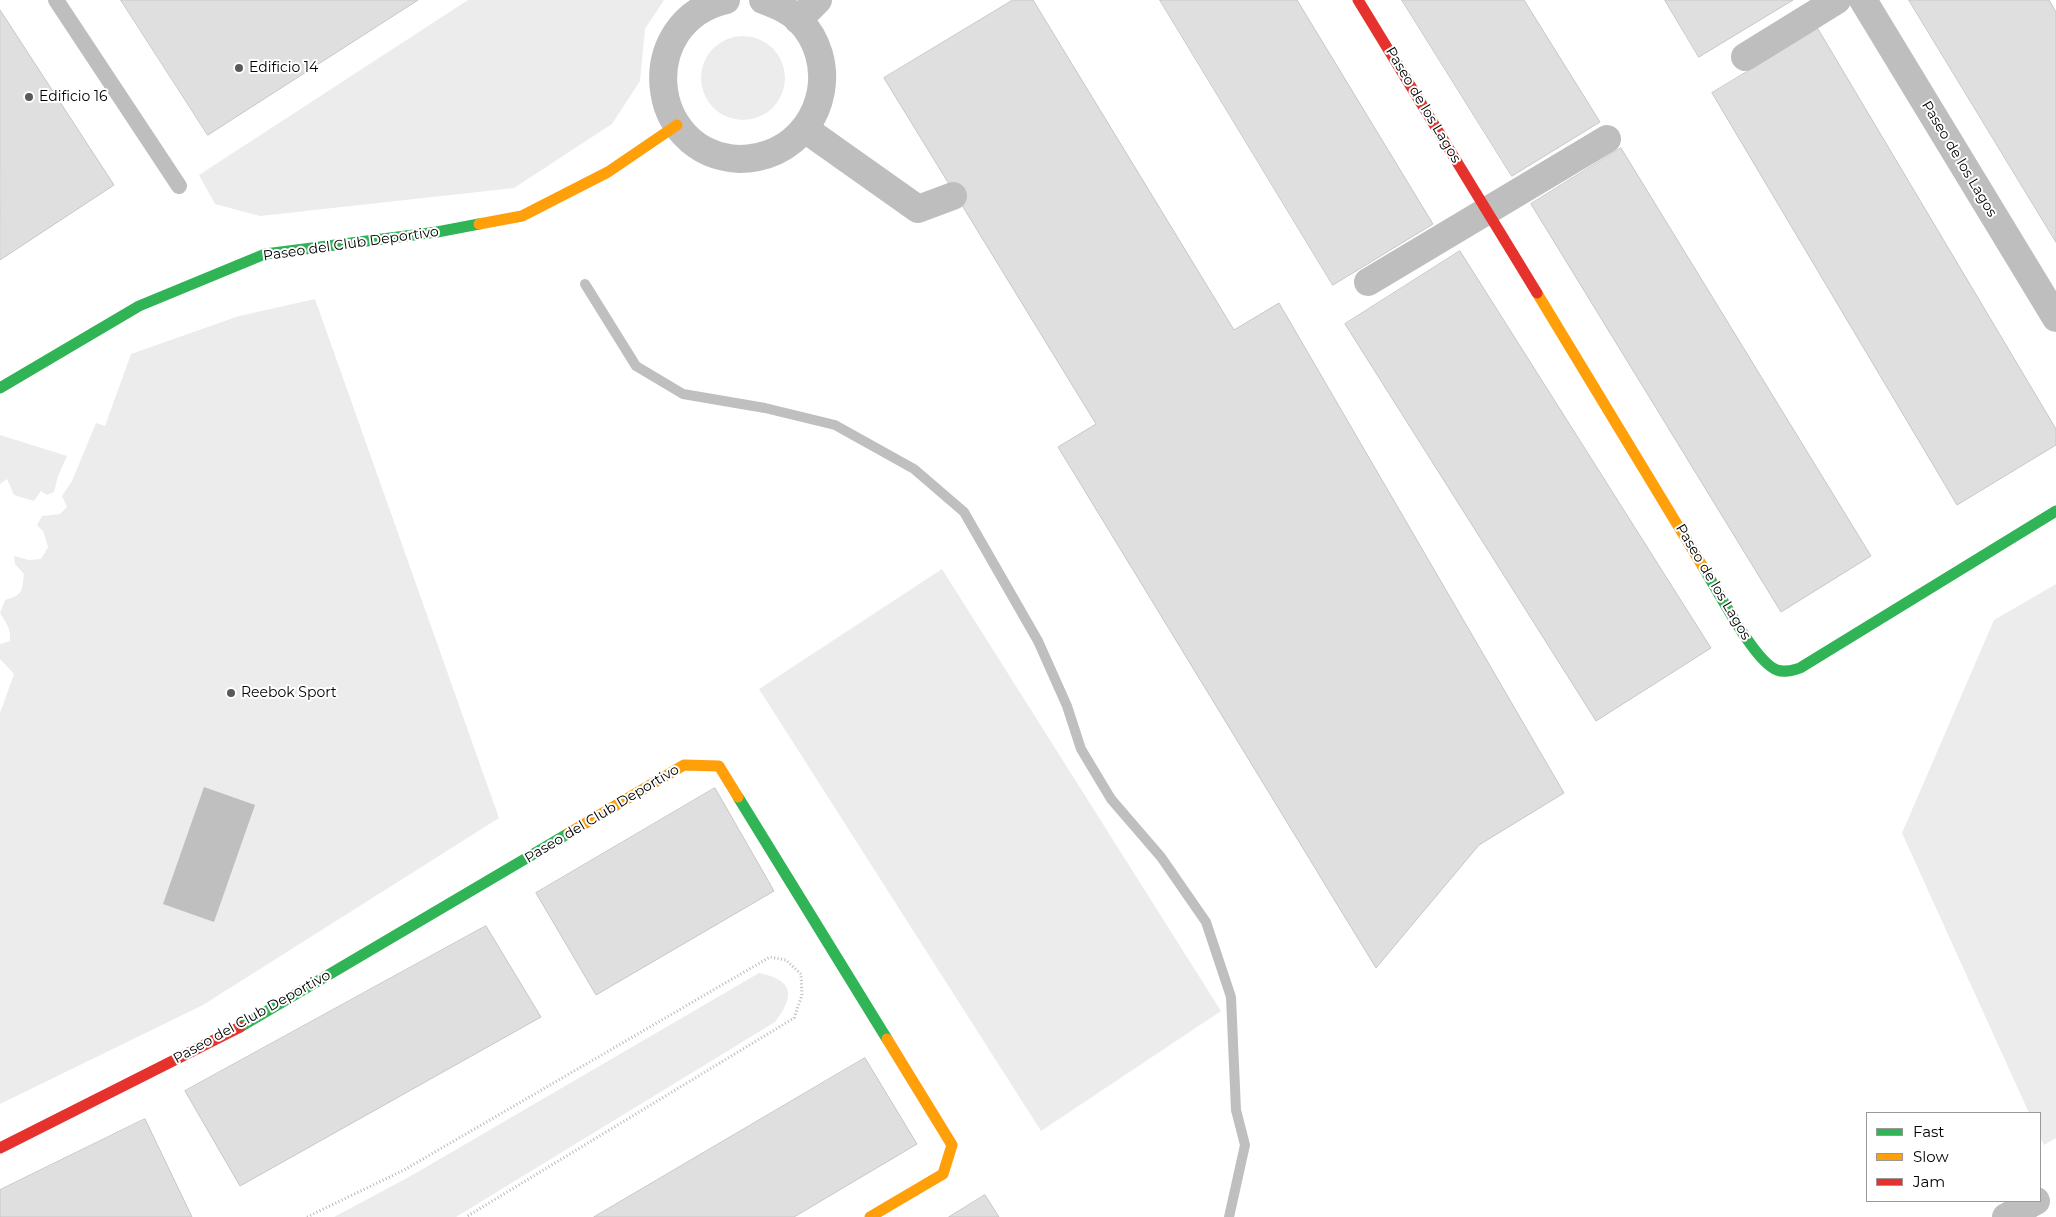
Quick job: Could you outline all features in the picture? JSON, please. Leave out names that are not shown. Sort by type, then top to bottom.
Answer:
[{"type":"street","points":[[726,0],[714,3],[692,15],[676,33],[665,55],[662,79],[666,103],[676,125],[694,143],[715,154],[740,159],[764,156],[786,146],[805,130],[817,108],[823,85],[821,61],[813,39],[798,20],[780,6],[763,0]]},
{"type":"street","points":[[798,20],[818,0]]},
{"type":"street","name":"Paseo de los Lagos","points":[[1358,0],[1750,643],[1769,666],[1785,672],[1800,668],[2056,512]]},
{"type":"street","points":[[1745,57],[1837,0]]},
{"type":"street","name":"Paseo de los Lagos","points":[[1863,0],[2056,318]]},
{"type":"street","name":"Paseo del Club Deportivo","points":[[0,388],[139,306],[265,254],[437,232],[522,216],[608,172],[676,125]]},
{"type":"street","points":[[805,130],[918,209],[953,196]]},
{"type":"street","points":[[1368,282],[1607,139]]},
{"type":"street","name":"Paseo del Club Deportivo","points":[[0,1148],[223,1037],[684,765],[719,766],[952,1145],[943,1174],[870,1217]]},
{"type":"street","points":[[2006,1217],[2038,1202]]},
{"type":"lane","points":[[56,0],[179,186]]},
{"type":"path","points":[[307,1217],[404,1170],[770,957],[786,960],[801,974],[802,995],[794,1018],[466,1217]]},
{"type":"shaded area","points":[[468,0],[664,0],[645,29],[640,81],[612,124],[514,188],[260,216],[215,204],[199,175]]},
{"type":"shaded area","points":[[743,36],[759,39],[773,48],[782,62],[785,78],[782,94],[773,108],[759,117],[743,120],[727,117],[713,108],[704,94],[701,78],[704,62],[713,48],[727,39]]},
{"type":"shaded area","name":"Reebok Sport","points":[[315,299],[499,818],[203,1005],[0,1104],[0,713],[14,674],[0,659],[0,644],[10,641],[10,633],[0,613],[5,600],[18,594],[22,588],[24,574],[15,564],[14,556],[29,560],[41,559],[48,547],[43,531],[37,525],[42,516],[60,514],[67,507],[62,496],[72,481],[96,423],[105,426],[131,354],[239,316]]},
{"type":"shaded area","points":[[0,435],[67,456],[58,476],[54,492],[47,495],[41,491],[34,501],[14,495],[7,479],[0,484]]},
{"type":"shaded area","points":[[942,569],[1221,1011],[1041,1131],[759,689]]},
{"type":"shaded area","points":[[2056,584],[2056,1138],[2044,1145],[2041,1139],[2041,1112],[2029,1112],[1902,833],[1994,620]]},
{"type":"shaded area","points":[[204,787],[255,805],[214,922],[163,904]]},
{"type":"shaded area","points":[[759,973],[779,980],[788,990],[786,1004],[775,1022],[456,1217],[334,1217],[409,1177]]},
{"type":"building","name":"Edificio 14","points":[[121,0],[418,0],[208,135]]},
{"type":"building","points":[[1013,0],[1033,0],[1234,330],[1279,303],[1564,793],[1479,845],[1376,968],[1058,447],[1096,424],[884,78]]},
{"type":"building","points":[[1160,0],[1297,0],[1433,224],[1333,285]]},
{"type":"building","points":[[1402,0],[1524,0],[1600,122],[1512,176]]},
{"type":"building","points":[[1665,0],[1793,0],[1699,57]]},
{"type":"building","points":[[1909,0],[2049,0],[2056,12],[2056,242]]},
{"type":"building","name":"Edificio 16","points":[[0,10],[114,185],[0,260]]},
{"type":"building","points":[[1818,29],[2056,429],[2056,445],[1957,505],[1712,93]]},
{"type":"building","points":[[1621,148],[1871,556],[1781,612],[1531,204]]},
{"type":"building","points":[[1460,251],[1711,648],[1596,721],[1345,324]]},
{"type":"building","points":[[715,788],[774,891],[596,995],[536,893]]},
{"type":"building","points":[[486,926],[541,1017],[240,1186],[185,1091]]},
{"type":"building","points":[[865,1058],[917,1144],[794,1217],[594,1217]]},
{"type":"building","points":[[145,1119],[192,1217],[0,1217],[0,1190]]},
{"type":"building","points":[[985,1195],[999,1217],[949,1217]]},
{"type":"waterway","points":[[585,284],[636,366],[683,394],[765,408],[835,425],[914,469],[964,512],[1038,641],[1067,706],[1081,749],[1111,799],[1161,857],[1206,922],[1231,997],[1236,1110],[1245,1145],[1229,1217]]},
{"type":"traffic: fast","points":[[0,388],[139,306],[265,254],[437,232],[479,224]]},
{"type":"traffic: fast","points":[[1703,567],[1737,624],[1758,654],[1777,670],[1789,671],[1800,668],[2056,511]]},
{"type":"traffic: fast","points":[[738,797],[887,1039]]},
{"type":"traffic: fast","points":[[240,1027],[569,833]]},
{"type":"traffic: slow","points":[[479,224],[522,216],[608,172],[677,125]]},
{"type":"traffic: slow","points":[[1537,293],[1703,567]]},
{"type":"traffic: slow","points":[[569,833],[684,765],[719,766],[738,797]]},
{"type":"traffic: slow","points":[[870,1217],[943,1174],[952,1145],[887,1039]]},
{"type":"traffic: jam","points":[[1358,0],[1537,293]]},
{"type":"traffic: jam","points":[[0,1148],[240,1027]]},
{"type":"place","name":"Edificio 14","points":[[239,68]]},
{"type":"place","name":"Edificio 16","points":[[29,97]]},
{"type":"place","name":"Reebok Sport","points":[[231,693]]}]
